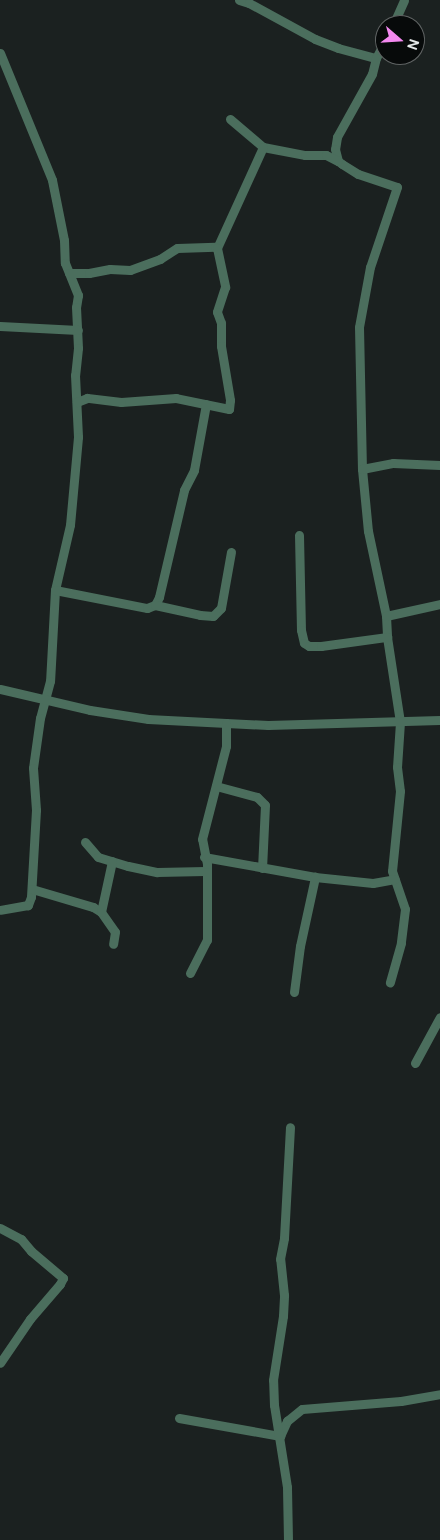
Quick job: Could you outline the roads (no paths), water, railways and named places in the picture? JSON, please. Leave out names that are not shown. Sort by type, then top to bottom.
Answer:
[{"type":"street","points":[[239,0],[249,3],[315,39],[338,48],[375,58]]},
{"type":"street","points":[[397,15],[404,0]]},
{"type":"street","points":[[0,53],[52,180],[69,273],[78,295],[76,307],[78,330],[75,375],[78,437],[70,525],[55,590],[50,681],[40,718],[33,768],[36,810],[32,858],[32,889],[28,905],[0,910]]},
{"type":"street","points":[[338,161],[335,149],[337,137],[372,74],[375,62]]},
{"type":"street","points":[[230,119],[263,147],[305,155],[326,155],[358,174],[398,188],[370,267],[358,327],[362,469],[368,531],[386,616],[387,637],[400,722],[397,767],[400,791],[392,871],[405,909],[401,944],[390,982]]},
{"type":"street","points":[[77,402],[87,398],[121,402],[176,398],[229,409],[230,400],[221,346],[221,323],[217,312],[225,287],[218,248],[263,147]]},
{"type":"street","points":[[69,273],[89,273],[110,269],[130,270],[160,259],[177,248],[218,248]]},
{"type":"street","points":[[0,326],[78,330]]},
{"type":"street","points":[[155,605],[159,596],[184,490],[194,470],[206,404]]},
{"type":"street","points":[[362,469],[393,463],[440,465]]},
{"type":"street","points":[[298,535],[301,630],[304,643],[309,646],[321,646],[387,637]]},
{"type":"street","points":[[55,590],[147,608],[155,605],[200,616],[213,616],[221,608],[231,552]]},
{"type":"street","points":[[386,616],[440,604]]},
{"type":"street","points":[[0,689],[109,714],[148,719],[268,725],[440,720]]},
{"type":"street","points":[[190,973],[207,940],[205,871],[207,864],[204,857],[202,839],[226,746],[226,723]]},
{"type":"street","points":[[216,786],[257,798],[265,805],[262,868]]},
{"type":"street","points":[[85,842],[98,857],[157,872],[205,871]]},
{"type":"street","points":[[204,857],[315,877],[373,883],[395,880]]},
{"type":"street","points":[[101,912],[112,861]]},
{"type":"street","points":[[294,992],[300,946],[315,877]]},
{"type":"street","points":[[32,889],[93,907],[101,912],[115,932],[113,944]]},
{"type":"street","points":[[415,1062],[440,1017]]},
{"type":"street","points":[[288,1540],[287,1488],[272,1380],[283,1316],[284,1295],[280,1259],[284,1238],[290,1127]]},
{"type":"street","points":[[0,1228],[21,1238],[31,1251],[63,1278],[30,1319],[0,1363]]},
{"type":"street","points":[[280,1436],[288,1421],[302,1409],[401,1401],[440,1394]]},
{"type":"street","points":[[179,1418],[280,1436]]}]
